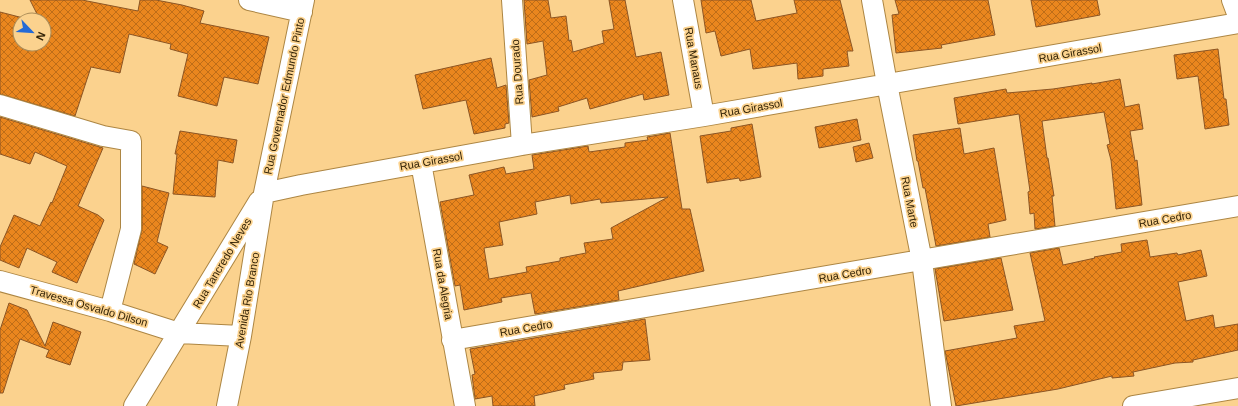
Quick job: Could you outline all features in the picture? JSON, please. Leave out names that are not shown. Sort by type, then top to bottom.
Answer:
[{"type":"street","points":[[249,0],[303,6]]},
{"type":"street","name":"Rua Dourado","points":[[512,0],[522,145]]},
{"type":"street","name":"Rua Manaus","points":[[683,0],[704,116]]},
{"type":"street","name":"Rua Marte","points":[[872,0],[922,261],[941,406]]},
{"type":"street","points":[[1232,0],[1238,16]]},
{"type":"street","name":"Rua Governador Edmundo Pinto","points":[[264,193],[303,6]]},
{"type":"street","name":"Rua Girassol","points":[[264,193],[421,162],[704,116],[1238,24]]},
{"type":"street","points":[[0,105],[103,136],[131,141],[131,229],[110,311]]},
{"type":"street","name":"Rua da Alegria","points":[[421,162],[465,406]]},
{"type":"street","name":"Rua Tancredo Neves","points":[[134,406],[264,193]]},
{"type":"street","name":"Avenida Rio Branco","points":[[227,406],[241,336],[264,193]]},
{"type":"street","name":"Rua Cedro","points":[[452,340],[1238,206]]},
{"type":"street","name":"Travessa Osvaldo Dilson","points":[[0,281],[110,311],[179,333]]},
{"type":"street","points":[[179,333],[241,336]]},
{"type":"street","points":[[1133,406],[1238,388]]},
{"type":"building","points":[[30,0],[82,0],[138,11],[140,0],[156,0],[204,11],[200,23],[269,37],[258,84],[224,77],[217,106],[178,96],[188,54],[170,49],[171,44],[129,34],[120,73],[91,67],[75,116],[0,94],[0,12],[12,15],[12,52],[52,52],[52,12],[36,12]]},
{"type":"building","points":[[524,0],[548,0],[551,18],[566,16],[569,41],[571,40],[573,52],[604,43],[602,31],[614,29],[609,0],[625,0],[636,57],[661,52],[669,95],[644,100],[643,94],[590,109],[587,98],[558,107],[559,111],[532,117],[529,80],[547,75],[543,41],[527,44]]},
{"type":"building","points":[[701,0],[751,0],[756,21],[797,13],[794,0],[840,0],[853,51],[847,51],[849,66],[823,69],[823,76],[798,79],[797,63],[753,69],[750,49],[721,56],[715,31],[706,33]]},
{"type":"building","points":[[895,0],[988,0],[995,35],[941,45],[942,48],[896,53],[892,15],[899,14]]},
{"type":"building","points":[[1031,0],[1097,0],[1100,15],[1036,27]]},
{"type":"building","points":[[1218,49],[1224,99],[1226,99],[1229,125],[1205,129],[1198,76],[1177,79],[1174,55]]},
{"type":"building","points":[[491,58],[497,88],[506,85],[509,123],[505,124],[505,128],[474,134],[466,100],[423,109],[415,75]]},
{"type":"building","points":[[1120,79],[1125,107],[1139,104],[1143,129],[1130,131],[1135,161],[1137,160],[1142,205],[1116,209],[1111,160],[1107,145],[1110,144],[1104,112],[1042,121],[1054,196],[1052,196],[1055,226],[1035,229],[1034,213],[1030,214],[1028,192],[1030,191],[1019,114],[958,124],[954,98],[1006,89],[1007,93],[1053,89]]},
{"type":"building","points":[[0,117],[103,148],[78,206],[98,215],[104,220],[77,283],[52,272],[57,262],[27,248],[19,268],[0,260],[0,247],[14,215],[40,226],[51,202],[52,203],[67,166],[35,152],[30,164],[0,154]]},
{"type":"building","points":[[857,119],[861,140],[819,148],[815,127]]},
{"type":"building","points":[[752,124],[761,177],[740,181],[739,178],[707,183],[700,136],[731,131],[731,128]]},
{"type":"building","points":[[960,128],[964,154],[994,148],[1006,220],[988,224],[990,237],[936,246],[925,188],[923,188],[917,161],[913,135]]},
{"type":"building","points":[[180,131],[237,140],[233,163],[218,160],[215,197],[173,194],[177,154],[175,154]]},
{"type":"building","points":[[670,133],[682,209],[690,209],[704,271],[618,291],[619,300],[535,314],[531,293],[501,298],[502,302],[464,310],[460,285],[455,286],[440,202],[474,195],[469,175],[504,167],[506,174],[534,169],[532,155],[588,146],[589,152],[625,147],[625,143],[648,140],[647,137]],"holes":[[[570,195],[571,204],[600,199],[601,203],[668,197],[611,228],[613,239],[584,243],[586,253],[560,258],[560,261],[526,267],[527,272],[489,279],[484,248],[503,245],[499,222],[537,214],[535,202]]]},
{"type":"building","points":[[869,143],[873,158],[856,162],[853,147]]},
{"type":"building","points":[[142,186],[169,193],[157,242],[168,247],[155,274],[134,264],[142,229]]},
{"type":"building","points":[[1147,240],[1150,257],[1177,253],[1178,255],[1201,250],[1207,276],[1178,282],[1186,321],[1213,315],[1215,328],[1238,324],[1238,350],[1193,360],[1193,362],[1175,363],[1133,372],[1134,376],[1112,378],[1112,376],[1058,389],[956,406],[945,351],[1017,338],[1014,326],[1045,321],[1030,253],[1059,248],[1063,265],[1122,252],[1121,244]]},
{"type":"building","points":[[1001,258],[1013,310],[944,321],[935,269]]},
{"type":"building","points":[[9,303],[27,310],[45,346],[53,322],[81,332],[70,365],[46,357],[49,350],[20,339],[3,393],[0,393],[0,330]]},
{"type":"building","points":[[645,319],[650,360],[623,362],[622,370],[593,373],[594,379],[564,385],[565,389],[534,396],[535,406],[493,406],[492,396],[475,399],[472,375],[475,374],[470,349]]}]
